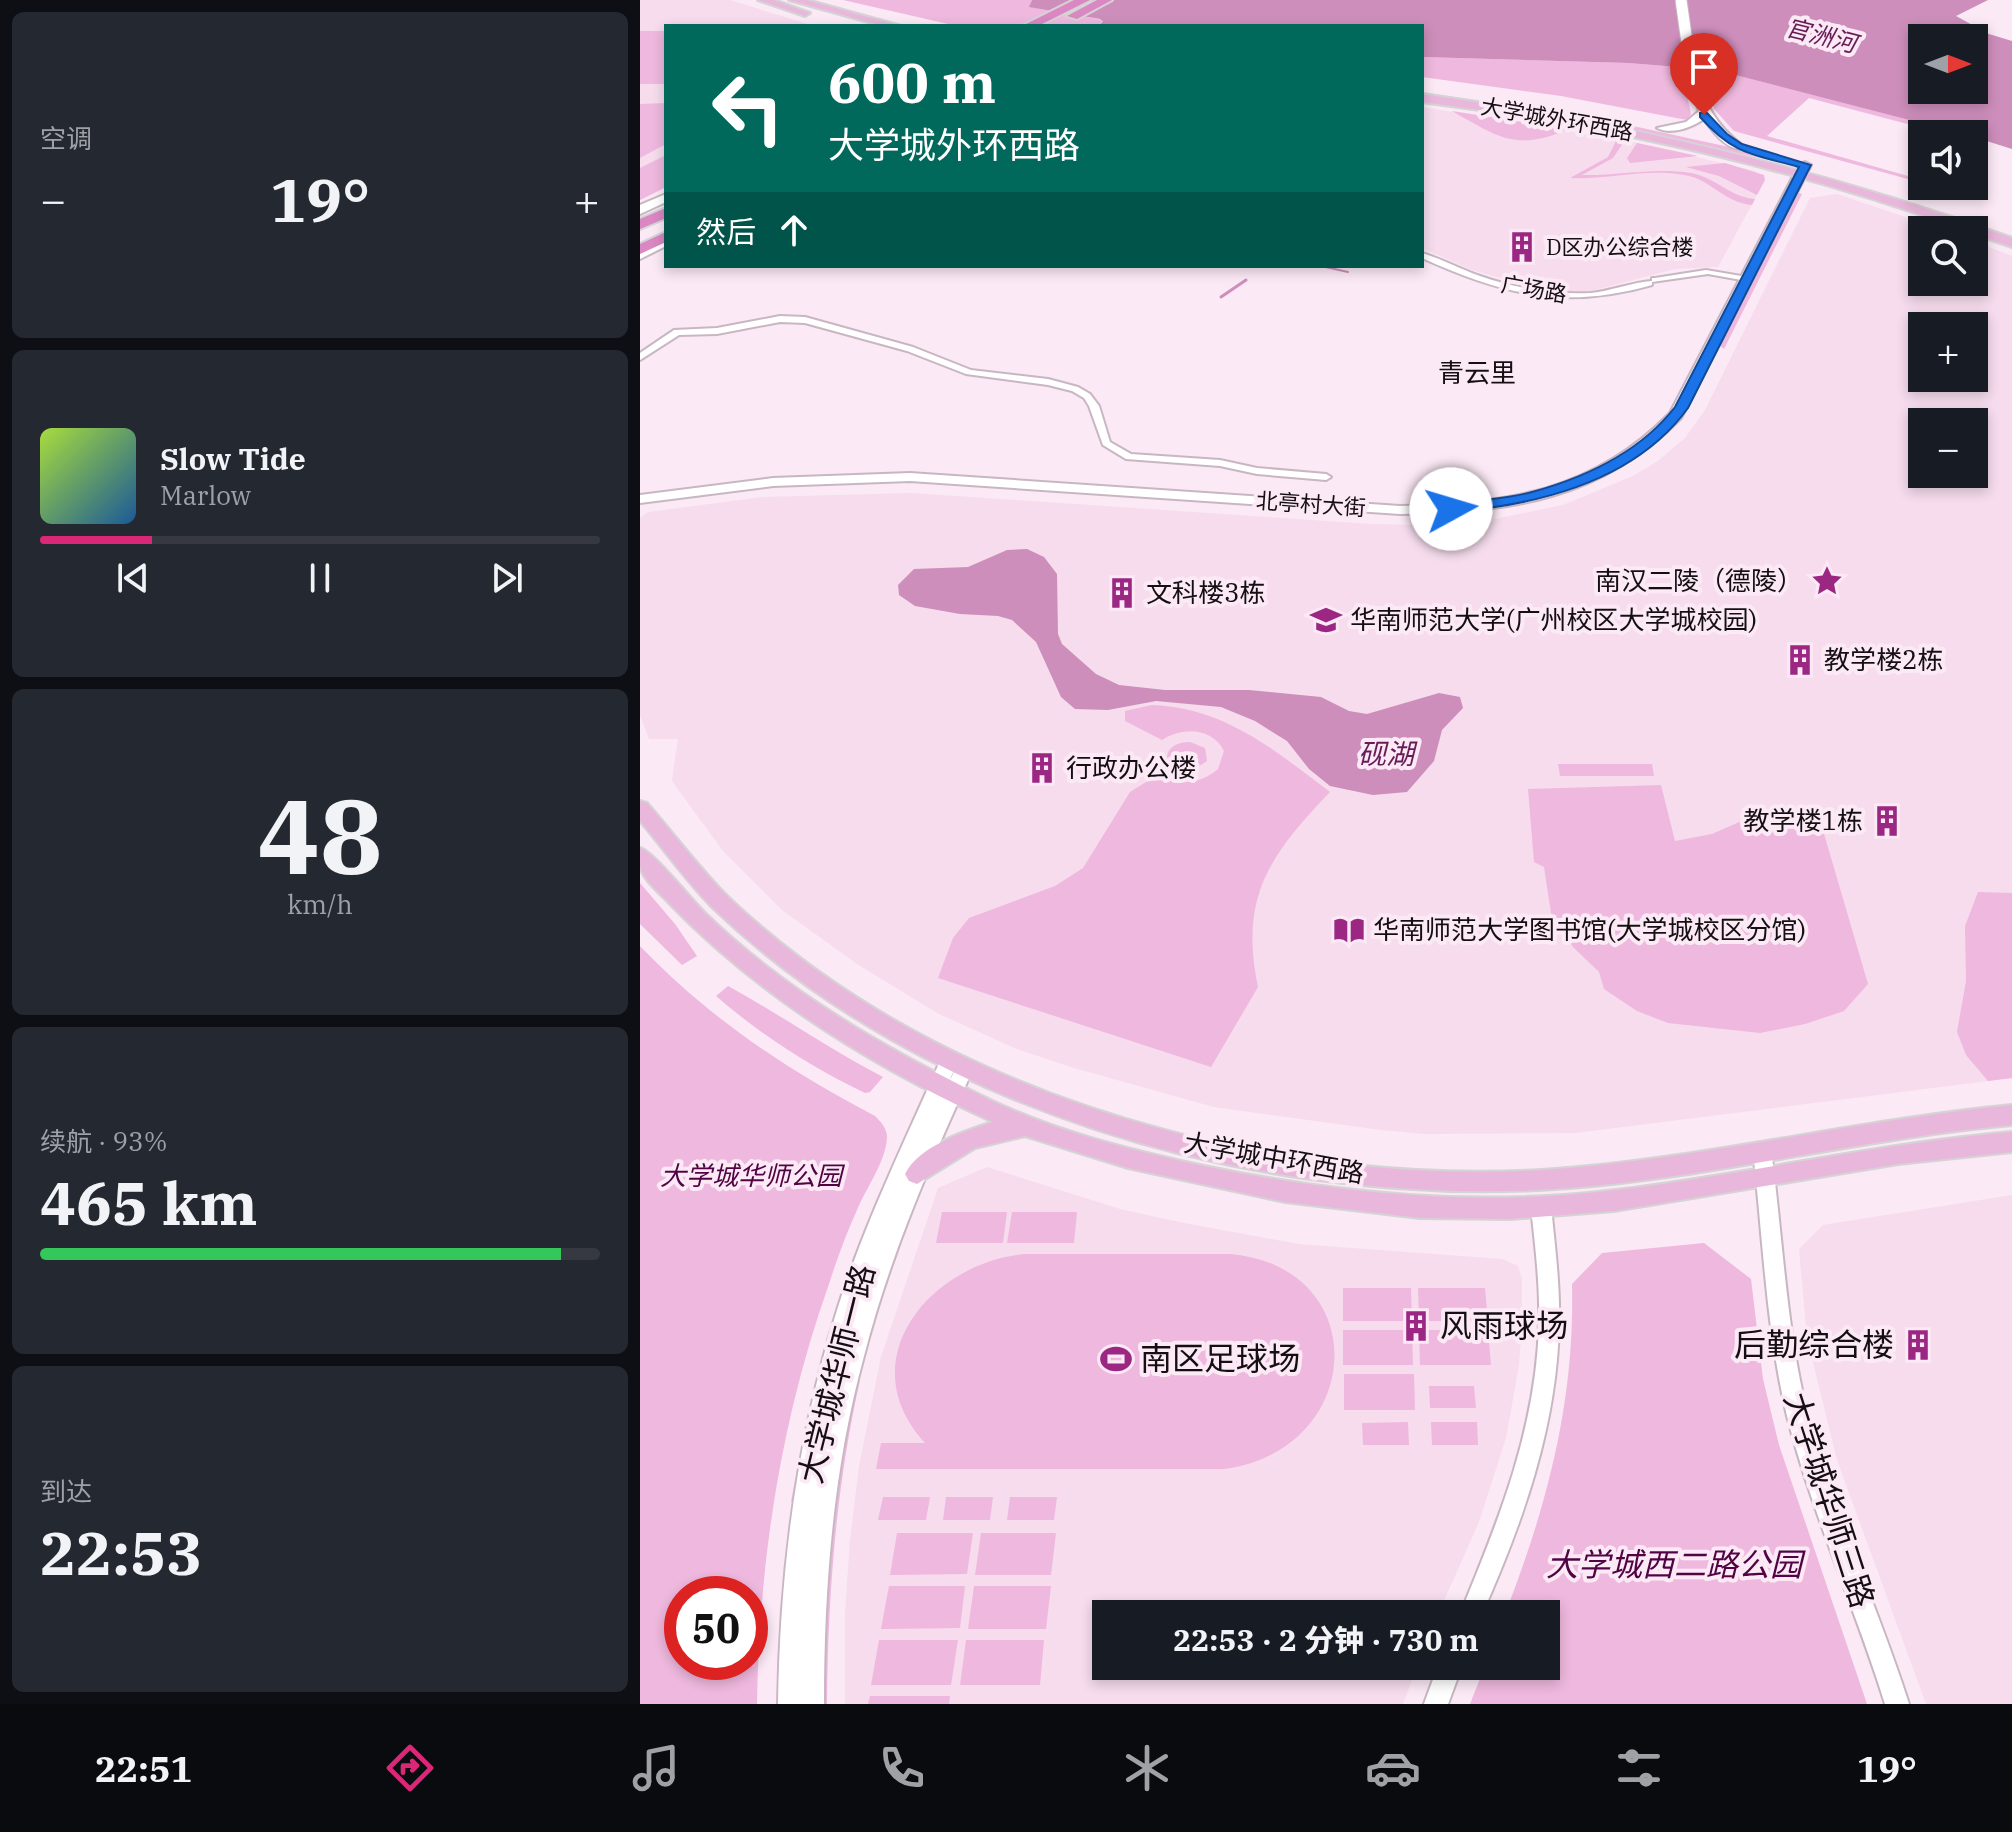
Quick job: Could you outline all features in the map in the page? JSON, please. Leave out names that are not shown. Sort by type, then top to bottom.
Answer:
[{"type":"highway","points":[[1032,24],[1084,0]]},
{"type":"highway","points":[[1054,24],[1106,0]]},
{"type":"highway","points":[[640,219],[664,210]]},
{"type":"highway","points":[[640,225],[664,210]]},
{"type":"highway","points":[[640,236],[664,224]]},
{"type":"highway","points":[[640,252],[664,239]]},
{"type":"main road","points":[[763,0],[847,24]]},
{"type":"main road","points":[[794,0],[888,24]]},
{"type":"main road","points":[[1681,0],[1691,71],[1704,113],[1716,130],[1738,147]]},
{"type":"main road","name":"大学城外环西路","points":[[1424,90],[1547,107],[1662,128],[1738,147],[1835,184],[2012,243]]},
{"type":"main road","name":"大学城外环西路","points":[[1424,98],[1634,132],[1798,168],[1913,197],[2012,232]]},
{"type":"main road","points":[[1662,128],[1690,125],[1704,113]]},
{"type":"main road","name":"北亭村大街","points":[[640,491],[784,473],[898,470],[1400,502],[1501,495],[1547,484],[1588,469],[1624,449],[1647,431],[1669,405],[1792,190],[1798,168]]},
{"type":"main road","name":"北亭村大街","points":[[640,499],[765,483],[875,477],[957,479],[1400,510],[1459,509],[1554,491],[1596,475],[1634,454],[1658,436],[1681,408],[1741,278],[1798,168]]},
{"type":"main road","points":[[1792,190],[1806,185],[1835,184]]},
{"type":"main road","points":[[640,210],[664,198]]},
{"type":"main road","name":"大学城中环西路","points":[[640,808],[667,845],[706,889],[772,949],[852,1005],[1033,1100],[1142,1133],[1252,1158],[1374,1176],[1452,1181],[1538,1180],[1630,1171],[1876,1129],[2012,1115]]},
{"type":"main road","name":"大学城中环西路","points":[[640,855],[682,904],[749,965],[831,1024],[946,1088],[1025,1126],[1142,1161],[1283,1191],[1406,1206],[1541,1207],[1611,1202],[1888,1155],[2012,1142]]},
{"type":"main road","points":[[917,1174],[960,1145],[992,1133],[1025,1126]]},
{"type":"street","name":"广场路","points":[[1424,256],[1493,282],[1546,295],[1599,295],[1652,281],[1708,272],[1741,278]]},
{"type":"street","points":[[640,357],[677,332],[717,331],[780,319],[815,322],[910,349],[961,370],[1048,382],[1075,389],[1087,396],[1094,406],[1106,443],[1129,457],[1220,463],[1257,471],[1326,477]]},
{"type":"street","name":"大学城华师一路","points":[[790,1704],[799,1546],[814,1443],[828,1380],[848,1307],[875,1231],[958,1063]]},
{"type":"street","name":"大学城华师一路","points":[[812,1704],[820,1544],[840,1414],[867,1308],[946,1088]]},
{"type":"street","name":"大学城华师三路","points":[[1762,1150],[1782,1338],[1797,1414],[1813,1471],[1897,1704]]},
{"type":"street","points":[[1477,1600],[1511,1523],[1539,1416],[1549,1327],[1541,1207]]},
{"type":"street","points":[[1436,1704],[1445,1680]]},
{"type":"shaded area","points":[[640,0],[730,0],[808,24],[664,24],[664,188],[640,200]]},
{"type":"shaded area","points":[[1424,107],[1629,141],[1755,171],[1765,180],[1718,267],[1675,269],[1591,291],[1531,287],[1472,270],[1424,249]]},
{"type":"shaded area","name":"华南师范大学(广州校区大学城校园)","points":[[1837,194],[1908,218],[1908,296],[1988,296],[1988,247],[2012,256],[2012,1078],[1575,1133],[1425,1134],[1214,1107],[1017,1049],[939,1014],[857,964],[782,910],[723,851],[672,781],[678,739],[649,739],[640,715],[640,518],[648,512],[763,497],[911,493],[1372,524],[1480,522],[1563,505],[1633,476],[1658,461],[1685,438],[1705,410],[1810,198]]},
{"type":"shaded area","points":[[987,1167],[1120,1209],[1179,1222],[1298,1244],[1502,1259],[1518,1266],[1522,1279],[1522,1324],[1519,1365],[1506,1438],[1479,1522],[1444,1600],[1092,1600],[1092,1680],[1412,1680],[1403,1704],[845,1704],[845,1613],[859,1466],[881,1357],[938,1188]]},
{"type":"shaded area","points":[[2012,1195],[2012,1704],[1926,1704],[1837,1460],[1807,1338],[1799,1249],[1823,1225]]},
{"type":"green space","points":[[843,0],[1032,0],[1030,6],[1103,20],[1100,24],[948,24]]},
{"type":"green space","points":[[640,31],[664,31],[664,84],[640,84]]},
{"type":"green space","points":[[1424,57],[1628,63],[1717,70],[1909,120],[1908,124],[1809,98],[1767,136],[1908,176],[1908,179],[1734,131],[1714,109],[1703,74],[1682,72],[1691,114],[1687,120],[1561,96],[1424,77]]},
{"type":"green space","points":[[1424,92],[1610,121],[1729,147],[1784,163],[1591,121],[1424,95]]},
{"type":"green space","points":[[664,103],[664,145],[640,158],[640,104]]},
{"type":"green space","points":[[1452,111],[1569,129],[1535,140],[1508,138]]},
{"type":"green space","points":[[1617,139],[1625,140],[1613,158],[1582,175],[1663,171],[1691,173],[1708,178],[1738,195],[1755,199],[1752,205],[1742,203],[1694,177],[1670,173],[1570,178],[1608,157]]},
{"type":"green space","points":[[1637,143],[1698,156],[1630,163],[1627,158]]},
{"type":"green space","points":[[664,156],[664,188],[640,200],[640,168]]},
{"type":"green space","points":[[1725,163],[1764,175],[1765,180],[1757,195],[1719,176],[1686,167]]},
{"type":"green space","points":[[1799,193],[1802,194],[1724,349],[1719,345]]},
{"type":"green space","points":[[1152,705],[1179,708],[1226,723],[1269,747],[1330,792],[1291,836],[1264,879],[1253,927],[1258,987],[1211,1067],[938,978],[953,938],[969,918],[1055,886],[1083,868],[1130,792],[1159,774],[1190,782],[1218,769],[1224,751],[1212,737],[1187,731],[1162,740],[1125,721],[1125,711]]},
{"type":"green space","points":[[1190,742],[1205,748],[1207,761],[1193,770],[1172,766],[1167,759],[1171,748]]},
{"type":"green space","points":[[1558,764],[1652,764],[1654,776],[1560,776]]},
{"type":"green space","points":[[1661,785],[1675,841],[1712,834],[1753,816],[1820,820],[1868,984],[1844,1011],[1805,1024],[1760,1033],[1668,1023],[1637,1011],[1604,989],[1599,972],[1573,947],[1551,913],[1544,867],[1534,862],[1528,789]]},
{"type":"green space","points":[[640,883],[697,956],[682,965],[640,924]]},
{"type":"green space","points":[[1978,892],[2012,893],[2012,1078],[1988,1081],[1966,1055],[1957,1032],[1966,981],[1965,926]]},
{"type":"green space","name":"大学城华师公园","points":[[640,946],[693,996],[750,1041],[875,1116],[887,1136],[880,1164],[853,1219],[812,1335],[786,1438],[764,1576],[664,1576],[664,1680],[758,1680],[757,1704],[640,1704]]},
{"type":"green space","points":[[728,986],[883,1077],[870,1092],[865,1093],[806,1061],[716,996]]},
{"type":"green space","points":[[898,1152],[853,1266],[791,1502],[833,1323],[862,1237]]},
{"type":"green space","points":[[942,1212],[1007,1212],[1003,1243],[936,1243]]},
{"type":"green space","points":[[1012,1212],[1077,1212],[1074,1243],[1007,1243]]},
{"type":"green space","name":"大学城西二路公园","points":[[1704,1243],[1751,1279],[1763,1379],[1779,1445],[1867,1704],[1470,1704],[1479,1680],[1560,1680],[1560,1600],[1510,1600],[1534,1533],[1555,1452],[1569,1370],[1572,1284],[1602,1253]]},
{"type":"green space","points":[[1025,1254],[1231,1254],[1278,1266],[1310,1291],[1329,1323],[1334,1360],[1326,1396],[1305,1429],[1271,1455],[1224,1469],[876,1469],[881,1443],[925,1443],[904,1411],[895,1380],[898,1349],[911,1321],[932,1296],[959,1276],[990,1261]]},
{"type":"green space","points":[[1343,1288],[1411,1288],[1412,1321],[1343,1321]]},
{"type":"green space","points":[[1418,1288],[1485,1288],[1488,1321],[1419,1321]]},
{"type":"green space","points":[[1343,1330],[1412,1330],[1413,1365],[1343,1365]]},
{"type":"green space","points":[[1419,1330],[1488,1330],[1491,1365],[1420,1365]]},
{"type":"green space","points":[[1344,1374],[1414,1374],[1415,1410],[1344,1410]]},
{"type":"green space","points":[[857,1380],[860,1380],[845,1460],[835,1541],[827,1704],[824,1704],[826,1622],[833,1541],[843,1461]]},
{"type":"green space","points":[[1429,1386],[1474,1386],[1476,1408],[1430,1408]]},
{"type":"green space","points":[[1408,1422],[1409,1445],[1363,1445],[1362,1423]]},
{"type":"green space","points":[[1431,1422],[1477,1422],[1478,1445],[1432,1445]]},
{"type":"green space","points":[[883,1497],[930,1497],[926,1520],[878,1520]]},
{"type":"green space","points":[[946,1497],[993,1497],[990,1520],[943,1520]]},
{"type":"green space","points":[[1010,1497],[1057,1497],[1054,1520],[1007,1520]]},
{"type":"green space","points":[[897,1533],[973,1533],[967,1574],[890,1575]]},
{"type":"green space","points":[[981,1533],[1056,1533],[1051,1575],[975,1575]]},
{"type":"green space","points":[[889,1586],[965,1586],[960,1628],[881,1629]]},
{"type":"green space","points":[[974,1586],[1051,1586],[1046,1629],[968,1629]]},
{"type":"green space","points":[[879,1640],[958,1640],[951,1685],[871,1685]]},
{"type":"green space","points":[[966,1640],[1044,1640],[1040,1685],[960,1685]]},
{"type":"green space","points":[[870,1696],[950,1696],[949,1704],[868,1704]]},
{"type":"water","name":"官洲河","points":[[1032,0],[1988,0],[1956,16],[1971,24],[1908,24],[1908,104],[1988,104],[1988,33],[2012,41],[2012,149],[1988,141],[1988,120],[1909,120],[1716,70],[1628,63],[1424,57],[1424,24],[1101,24],[1103,21],[1029,7]]},
{"type":"water","name":"砚湖","points":[[1027,549],[1044,557],[1057,574],[1058,634],[1062,644],[1096,674],[1119,685],[1165,690],[1249,690],[1321,697],[1349,711],[1367,714],[1439,693],[1460,697],[1463,708],[1442,730],[1434,761],[1407,792],[1373,795],[1330,786],[1309,769],[1287,741],[1255,721],[1221,707],[1156,701],[1108,710],[1075,709],[1061,697],[1036,642],[1012,620],[915,606],[899,595],[898,585],[914,569],[968,567],[1007,550]]},
{"type":"waterway","points":[[1330,268],[1348,272]]},
{"type":"waterway","points":[[1221,297],[1246,280]]},
{"type":"place","name":"D区办公综合楼","points":[[1522,247]]},
{"type":"place","name":"南汉二陵（德陵）","points":[[1827,581]]},
{"type":"place","name":"文科楼3栋","points":[[1122,593]]},
{"type":"place","name":"华南师范大学(广州校区大学城校园)","points":[[1326,620]]},
{"type":"place","name":"教学楼2栋","points":[[1800,660]]},
{"type":"place","name":"行政办公楼","points":[[1042,768]]},
{"type":"place","name":"教学楼1栋","points":[[1887,821]]},
{"type":"place","name":"华南师范大学图书馆(大学城校区分馆)","points":[[1349,930]]},
{"type":"place","name":"风雨球场","points":[[1416,1326]]},
{"type":"place","name":"后勤综合楼","points":[[1918,1345]]},
{"type":"place","name":"南区足球场","points":[[1116,1359]]},
{"type":"district","name":"青云里","points":[[1477,373]]},
{"type":"route","points":[[1451,509],[1533,497],[1596,475],[1643,448],[1666,428],[1681,408],[1805,165],[1738,147],[1704,115]]}]
